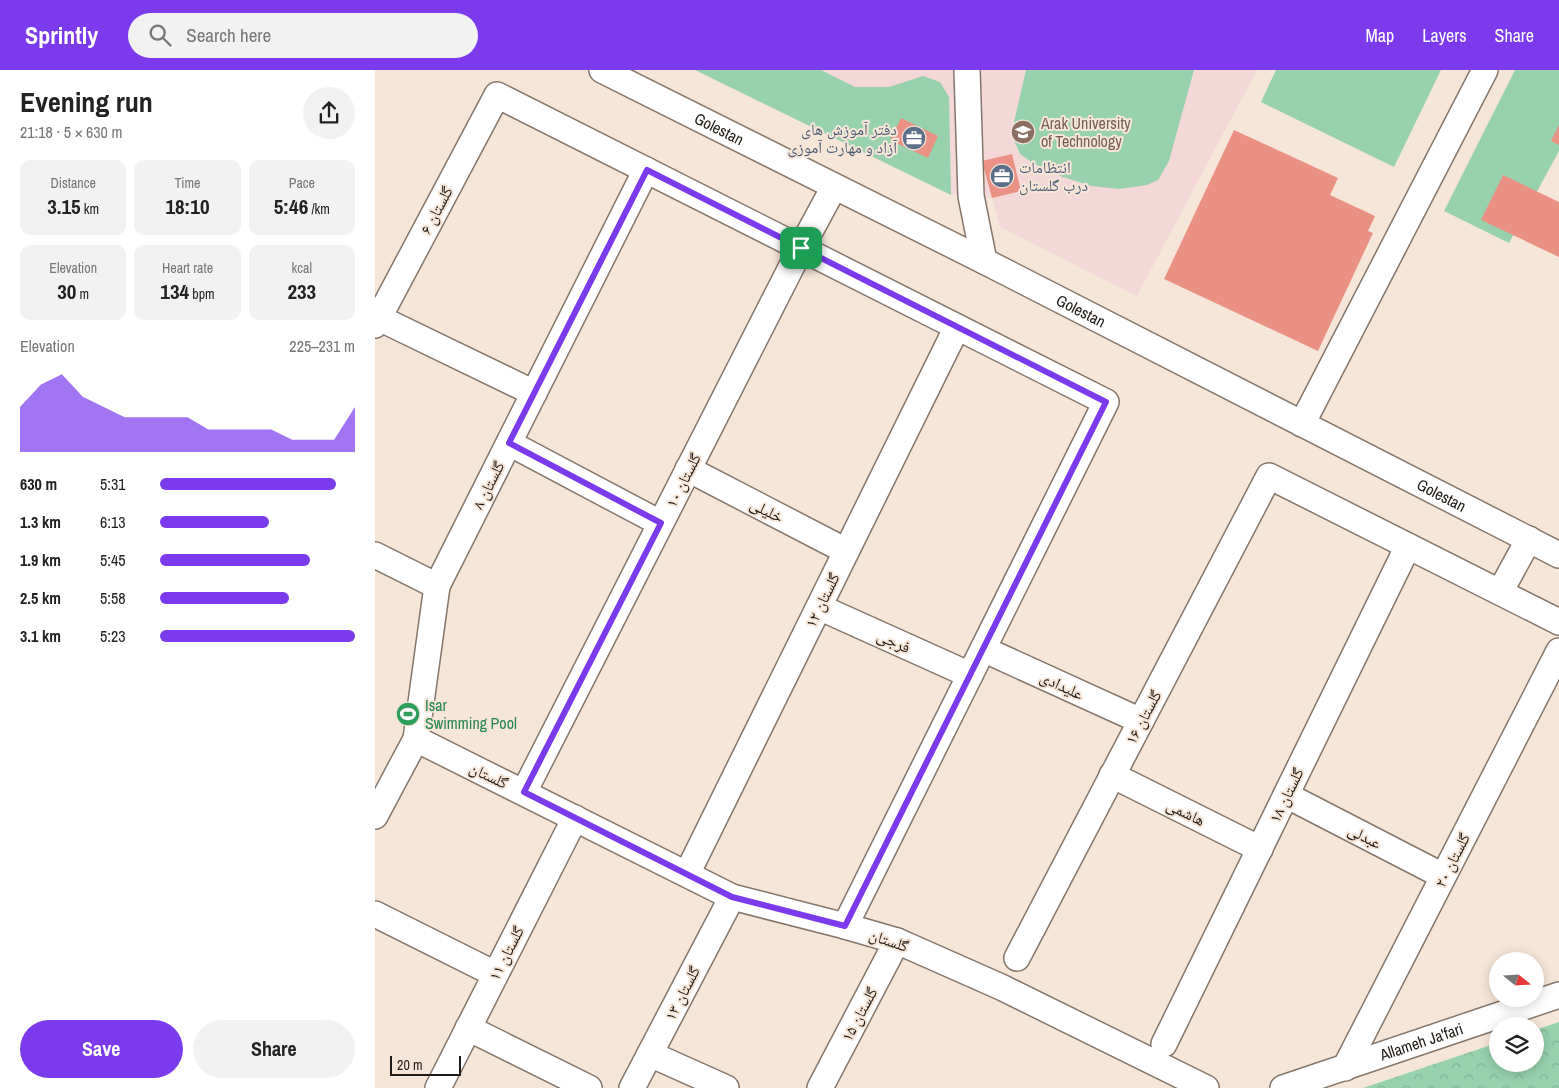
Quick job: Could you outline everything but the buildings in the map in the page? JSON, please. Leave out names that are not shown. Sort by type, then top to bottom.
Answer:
[{"type":"street","name":"Golestan","points":[[602,70],[834,188],[984,261],[1559,554]]},
{"type":"street","points":[[967,70],[971,196],[984,261]]},
{"type":"street","points":[[1302,424],[1485,70]]},
{"type":"street","name":"گلستان ۶","points":[[377,321],[497,95],[647,170]]},
{"type":"street","points":[[647,170],[1106,402],[845,926]]},
{"type":"street","name":"گلستان ۸","points":[[437,586],[647,170]]},
{"type":"street","name":"گلستان ۱۰","points":[[524,792],[801,248],[834,188]]},
{"type":"street","points":[[377,321],[534,393]]},
{"type":"street","name":"گلستان ۱۲","points":[[687,874],[957,327]]},
{"type":"street","points":[[509,443],[661,523]]},
{"type":"street","name":"خلیلی","points":[[688,469],[846,551]]},
{"type":"street","name":"گلستان ۱۶","points":[[1017,958],[1269,476],[1408,546]]},
{"type":"street","points":[[1500,592],[1529,540]]},
{"type":"street","points":[[1408,546],[1559,622]]},
{"type":"street","name":"گلستان ۱۸","points":[[1164,1044],[1408,546]]},
{"type":"street","points":[[375,555],[437,586],[416,739],[375,816]]},
{"type":"street","name":"فرجی","points":[[819,607],[970,675]]},
{"type":"street","name":"علیدادی","points":[[983,648],[1141,721]]},
{"type":"street","name":"گلستان ۲۰","points":[[1345,1068],[1559,651]]},
{"type":"street","name":"گلستان","points":[[416,739],[732,897],[897,941],[1001,988],[1206,1088]]},
{"type":"street","name":"هاشمی","points":[[1112,775],[1260,849]]},
{"type":"street","name":"عبدلی","points":[[1286,795],[1443,876]]},
{"type":"street","name":"گلستان ۱۱","points":[[438,1088],[575,818]]},
{"type":"street","name":"گلستان ۱۳","points":[[632,1088],[732,897]]},
{"type":"street","points":[[375,914],[495,974]]},
{"type":"street","name":"گلستان ۱۵","points":[[820,1088],[897,941]]},
{"type":"street","name":"Allameh Ja'fari","points":[[1283,1088],[1559,995]]},
{"type":"street","points":[[468,1028],[589,1088]]},
{"type":"street","points":[[651,1054],[726,1088]]},
{"type":"shaded area","name":"Arak University of Technology","points":[[695,70],[1257,70],[1137,296],[1000,227],[992,198],[951,195]]},
{"type":"green space","points":[[695,70],[821,70],[855,87],[889,87],[923,76],[940,82],[949,97],[951,195]]},
{"type":"green space","points":[[1026,70],[1194,70],[1169,161],[1158,180],[1147,185],[1119,189],[1092,186],[1063,177],[1033,163],[1020,154],[1014,140],[1014,122]]},
{"type":"green space","points":[[1276,70],[1441,70],[1394,167],[1261,102]]},
{"type":"green space","points":[[1515,70],[1559,70],[1559,151],[1509,243],[1444,211]]},
{"type":"green space","points":[[1559,1022],[1559,1088],[1363,1088],[1489,1046],[1489,1072],[1544,1072],[1544,1027]]},
{"type":"place","name":"Arak University of Technology","points":[[1023,132]]},
{"type":"place","name":"دفتر آموزش های آزاد و مهارت آموزی","points":[[914,138]]},
{"type":"place","name":"انتظامات درب گلستان","points":[[1002,176]]},
{"type":"place","name":"Isar Swimming Pool","points":[[408,714]]},
{"type":"route","points":[[647,170],[801,248],[1106,402],[845,926],[732,897],[524,792],[661,523],[509,443],[647,170]]}]
